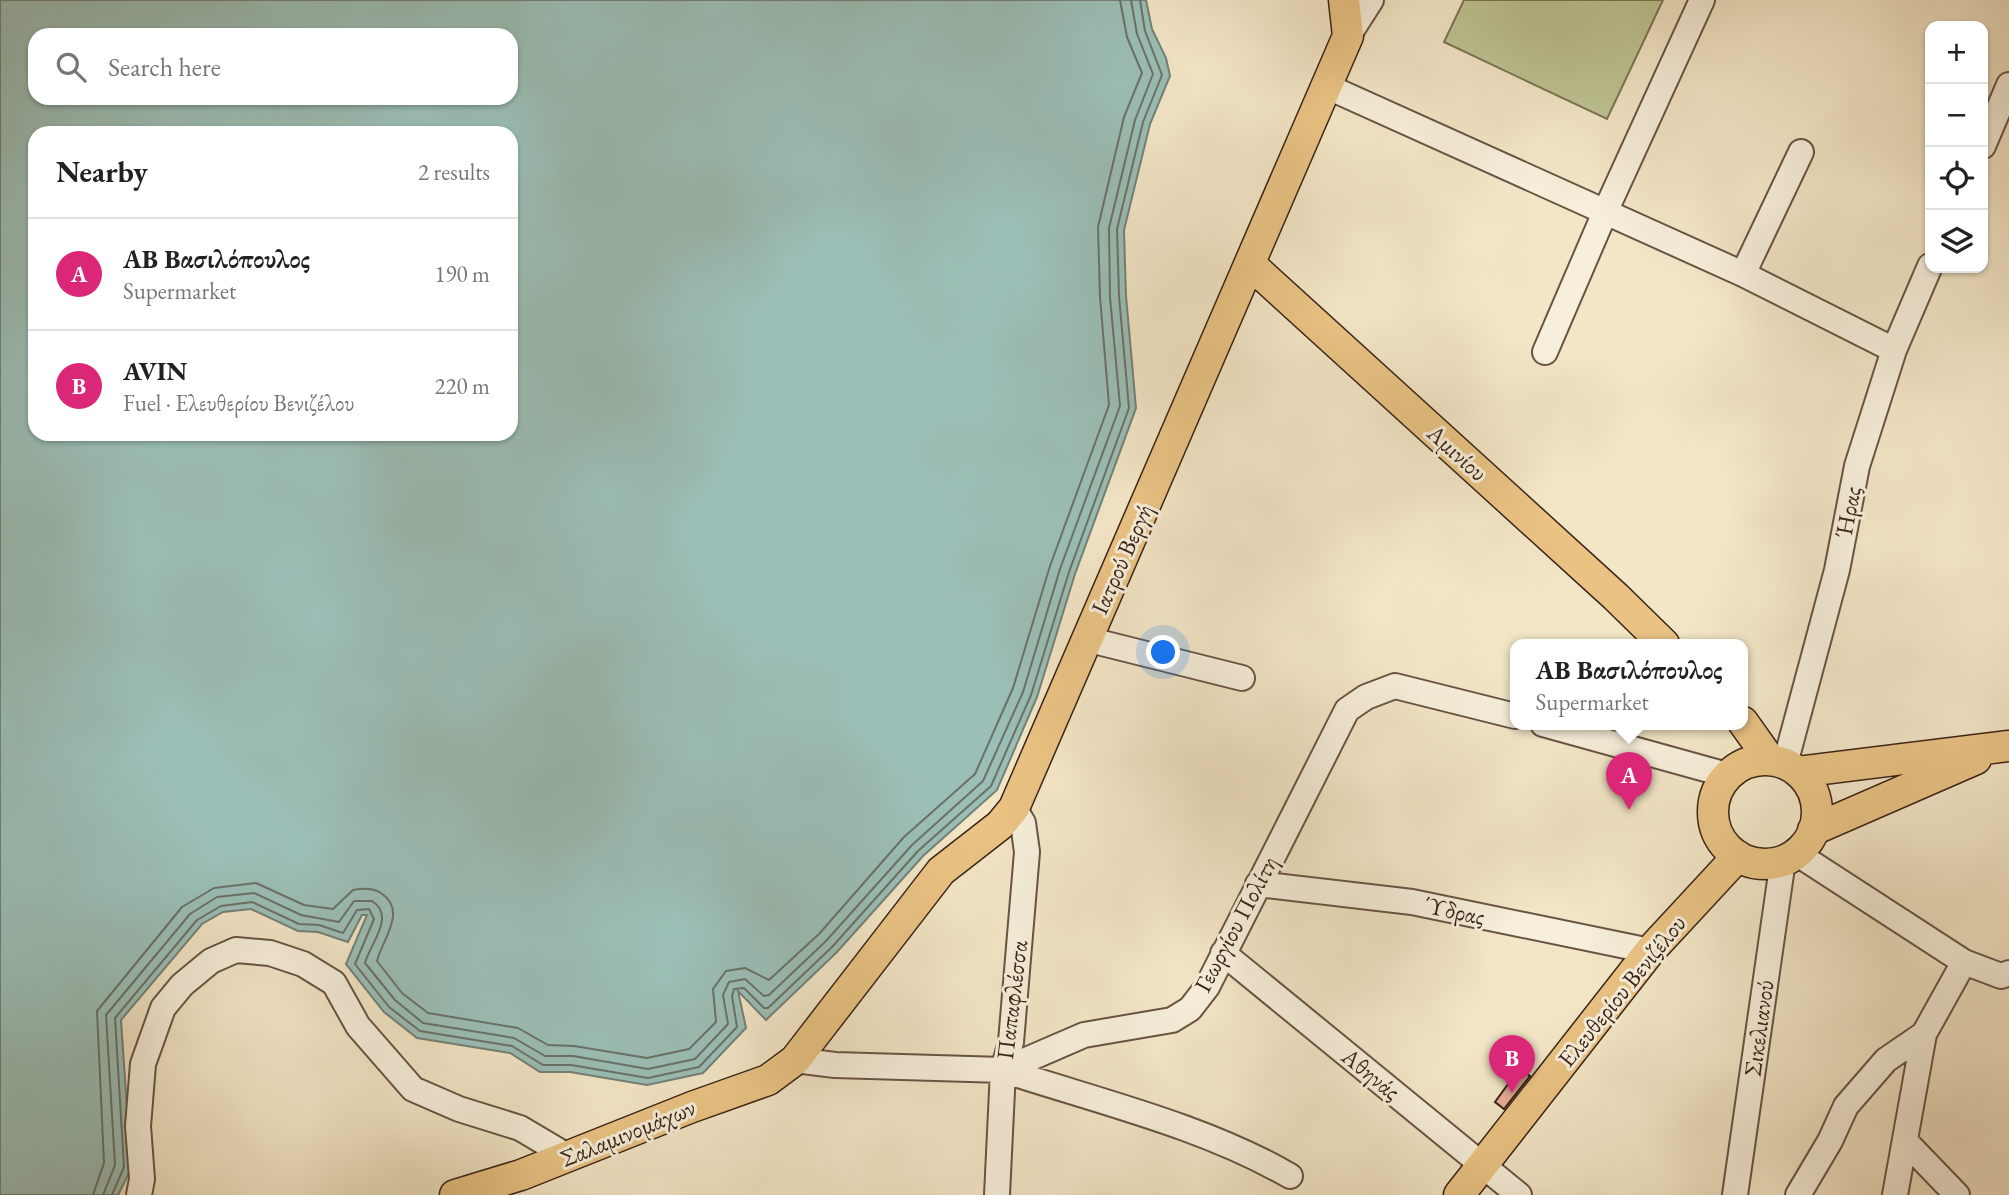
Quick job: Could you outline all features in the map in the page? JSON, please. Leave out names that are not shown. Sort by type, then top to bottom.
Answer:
[{"type":"main road","points":[[1344,0],[1348,36]]},
{"type":"main road","name":"Ιατρού Βεργή","points":[[795,1060],[941,871],[1000,825],[1014,808],[1348,36]]},
{"type":"main road","name":"Αμινίου","points":[[1250,264],[1659,639]]},
{"type":"main road","points":[[1748,727],[1815,797],[1816,813],[1797,848]]},
{"type":"main road","points":[[2008,744],[1768,864],[1738,856],[1726,846],[1713,818],[1713,803],[1727,775],[1747,763],[1784,765],[2008,744]]},
{"type":"main road","name":"Ελευθερίου Βενιζέλου","points":[[1459,1195],[1650,951],[1738,856]]},
{"type":"main road","name":"Σαλαμινομάχων","points":[[455,1195],[569,1157],[768,1080],[795,1060]]},
{"type":"street","points":[[1348,36],[1371,0]]},
{"type":"street","points":[[1545,352],[1606,210],[1702,0]]},
{"type":"street","points":[[1988,133],[2009,85]]},
{"type":"street","points":[[1326,86],[1606,210],[1743,274],[1894,350]]},
{"type":"street","points":[[1743,274],[1801,152]]},
{"type":"street","name":"Ήρας","points":[[1784,765],[1837,570],[1857,466],[1894,350],[1927,273]]},
{"type":"street","points":[[1086,639],[1242,678]]},
{"type":"street","name":"Γεωργίου Πολίτη","points":[[795,1060],[835,1065],[1003,1070],[1084,1035],[1172,1020],[1190,1009],[1207,987],[1328,742],[1347,710],[1366,697],[1395,686],[1510,715]]},
{"type":"street","points":[[1566,730],[1727,775]]},
{"type":"street","name":"Παπαφλέσσα","points":[[1003,1193],[1003,1070],[1011,1042],[1027,852],[1023,823],[1014,808]]},
{"type":"street","points":[[1797,848],[1964,962],[2006,977]]},
{"type":"street","name":"Σικελιανού","points":[[1735,1195],[1797,848]]},
{"type":"street","name":"Ύδρας","points":[[1258,884],[1412,902],[1650,951]]},
{"type":"street","points":[[139,1195],[142,1180],[138,1126],[143,1064],[163,1009],[182,985],[201,969],[236,950],[270,953],[303,964],[334,983],[358,1026],[413,1089],[459,1109],[520,1128],[569,1157]]},
{"type":"street","name":"Αθηνάς","points":[[1223,953],[1518,1195]]},
{"type":"street","points":[[1895,1195],[1924,1034],[1964,962]]},
{"type":"street","points":[[1798,1195],[1830,1141],[1846,1106],[1886,1060],[1924,1034]]},
{"type":"street","points":[[1003,1070],[1185,1130],[1257,1157],[1290,1176]]},
{"type":"street","points":[[1905,1141],[1957,1195]]},
{"type":"green space","points":[[1464,0],[1663,0],[1607,119],[1444,42]]},
{"type":"water","points":[[0,0],[1146,0],[1152,29],[1166,58],[1170,76],[1150,124],[1124,230],[1126,296],[1136,408],[1075,574],[1037,697],[997,790],[923,856],[837,952],[766,1020],[738,991],[746,1028],[703,1073],[647,1085],[570,1072],[540,1072],[510,1053],[417,1038],[384,1012],[346,964],[367,915],[362,915],[348,942],[318,932],[298,931],[251,909],[223,912],[202,924],[121,1020],[131,1169],[118,1195],[0,1195]]},
{"type":"building","points":[[1519,1069],[1530,1076],[1504,1109],[1495,1102]]},
{"type":"place","name":"ΑΒ Βασιλόπουλος","points":[[1629,810]]},
{"type":"place","name":"AVIN","points":[[1512,1093]]}]
